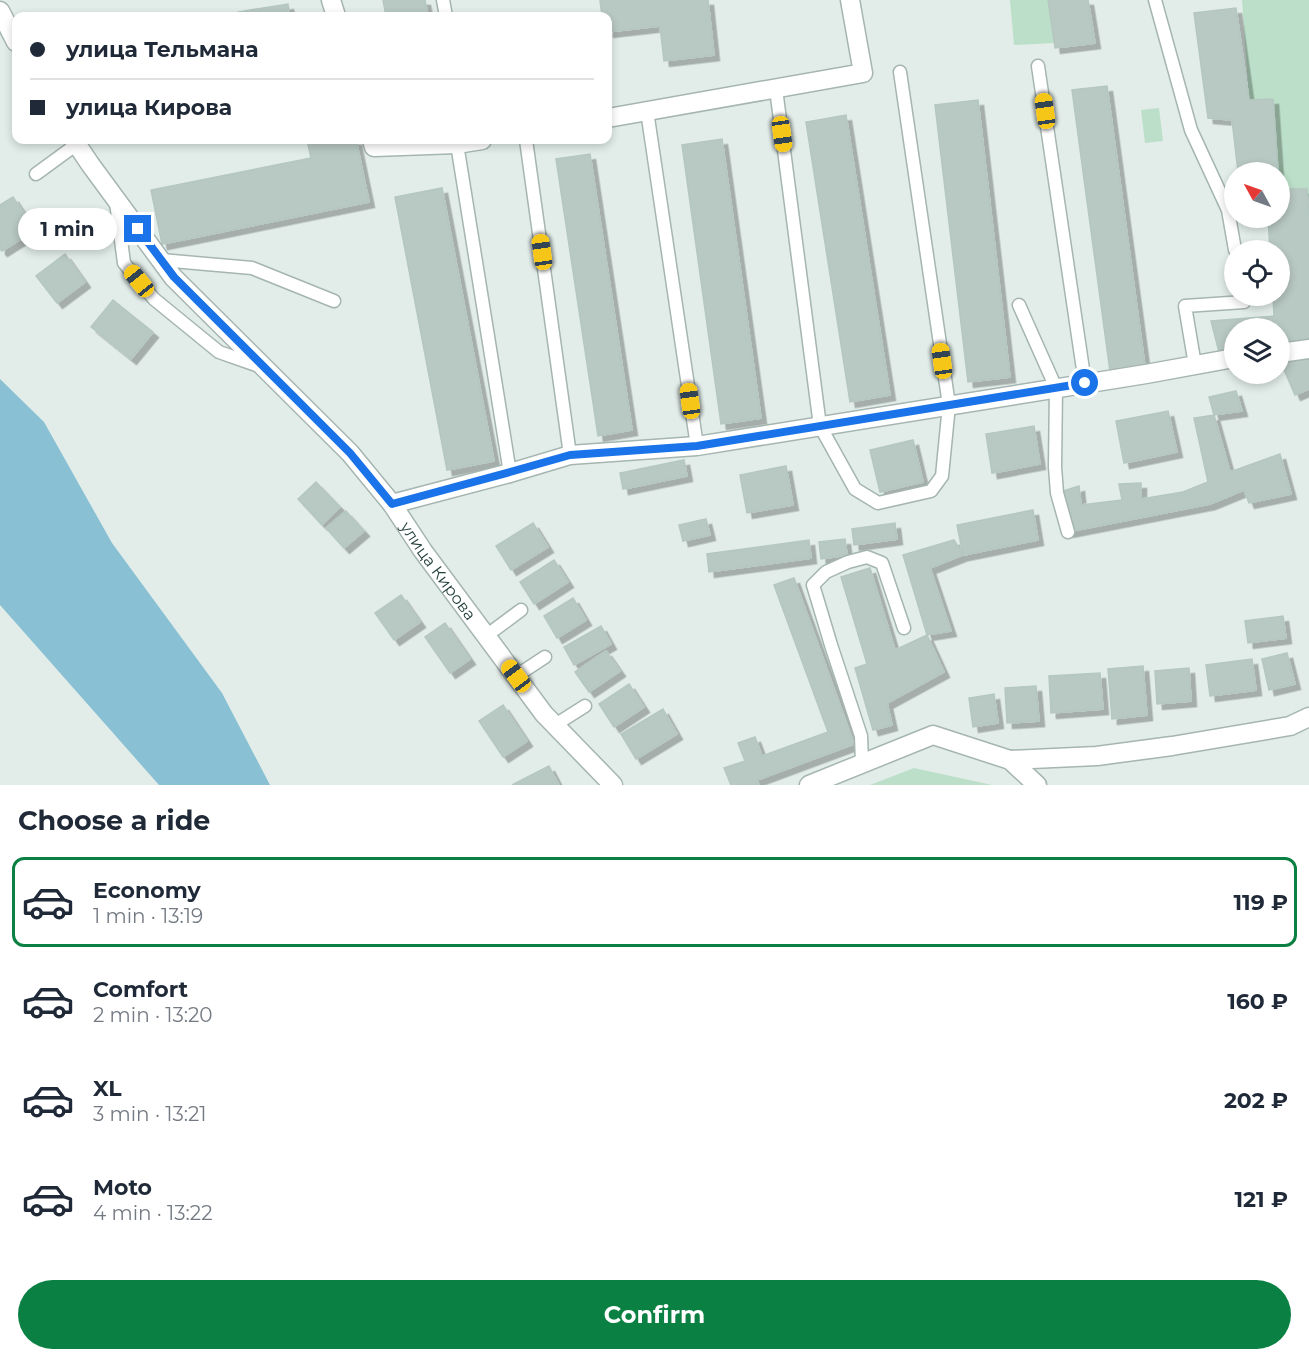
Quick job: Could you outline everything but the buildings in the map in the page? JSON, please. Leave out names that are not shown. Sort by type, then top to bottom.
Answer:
[{"type":"street","points":[[612,117],[863,73],[850,0]]},
{"type":"street","points":[[0,11],[12,34]]},
{"type":"street","name":"улица Кирова","points":[[77,144],[174,277],[350,453],[392,504],[423,551],[544,714],[613,785]]},
{"type":"street","points":[[373,144],[374,147],[422,144]]},
{"type":"street","points":[[1290,352],[1309,349]]},
{"type":"street","points":[[392,504],[570,455],[697,446],[1224,360]]},
{"type":"street","points":[[809,785],[933,735],[1010,760],[1097,756],[1290,726],[1309,717]]},
{"type":"street","points":[[1010,760],[1037,785]]},
{"type":"lane","points":[[1155,0],[1191,130],[1228,210],[1233,240]]},
{"type":"lane","points":[[1038,66],[1085,383]]},
{"type":"lane","points":[[776,89],[820,426],[855,489],[878,503],[931,492],[942,476],[949,405],[900,72]]},
{"type":"lane","points":[[647,111],[697,446]]},
{"type":"lane","points":[[36,174],[74,144]]},
{"type":"lane","points":[[471,144],[510,472]]},
{"type":"lane","points":[[527,144],[570,455]]},
{"type":"lane","points":[[115,198],[124,263],[154,299],[219,352],[266,369]]},
{"type":"lane","points":[[161,260],[252,268],[333,301]]},
{"type":"lane","points":[[1195,365],[1185,306],[1224,303]]},
{"type":"lane","points":[[1019,305],[1056,388],[1056,484],[1068,532]]},
{"type":"lane","points":[[862,764],[861,736],[813,585],[826,572],[848,562],[867,557],[882,563],[904,628]]},
{"type":"lane","points":[[486,636],[521,610]]},
{"type":"lane","points":[[516,676],[545,657]]},
{"type":"lane","points":[[555,725],[585,706]]},
{"type":"green space","points":[[1010,0],[1048,0],[1054,43],[1014,45]]},
{"type":"green space","points":[[1242,0],[1309,0],[1309,201],[1307,189],[1290,189],[1290,162],[1277,162],[1272,100],[1249,100]]},
{"type":"green space","points":[[1159,108],[1163,141],[1145,143],[1141,110]]},
{"type":"green space","points":[[914,768],[992,785],[870,785]]},
{"type":"water","points":[[0,379],[44,422],[112,543],[222,693],[270,785],[159,785],[0,605]]},
{"type":"route","points":[[138,229],[174,277],[350,453],[392,504],[570,455],[697,446],[1085,383]]}]
